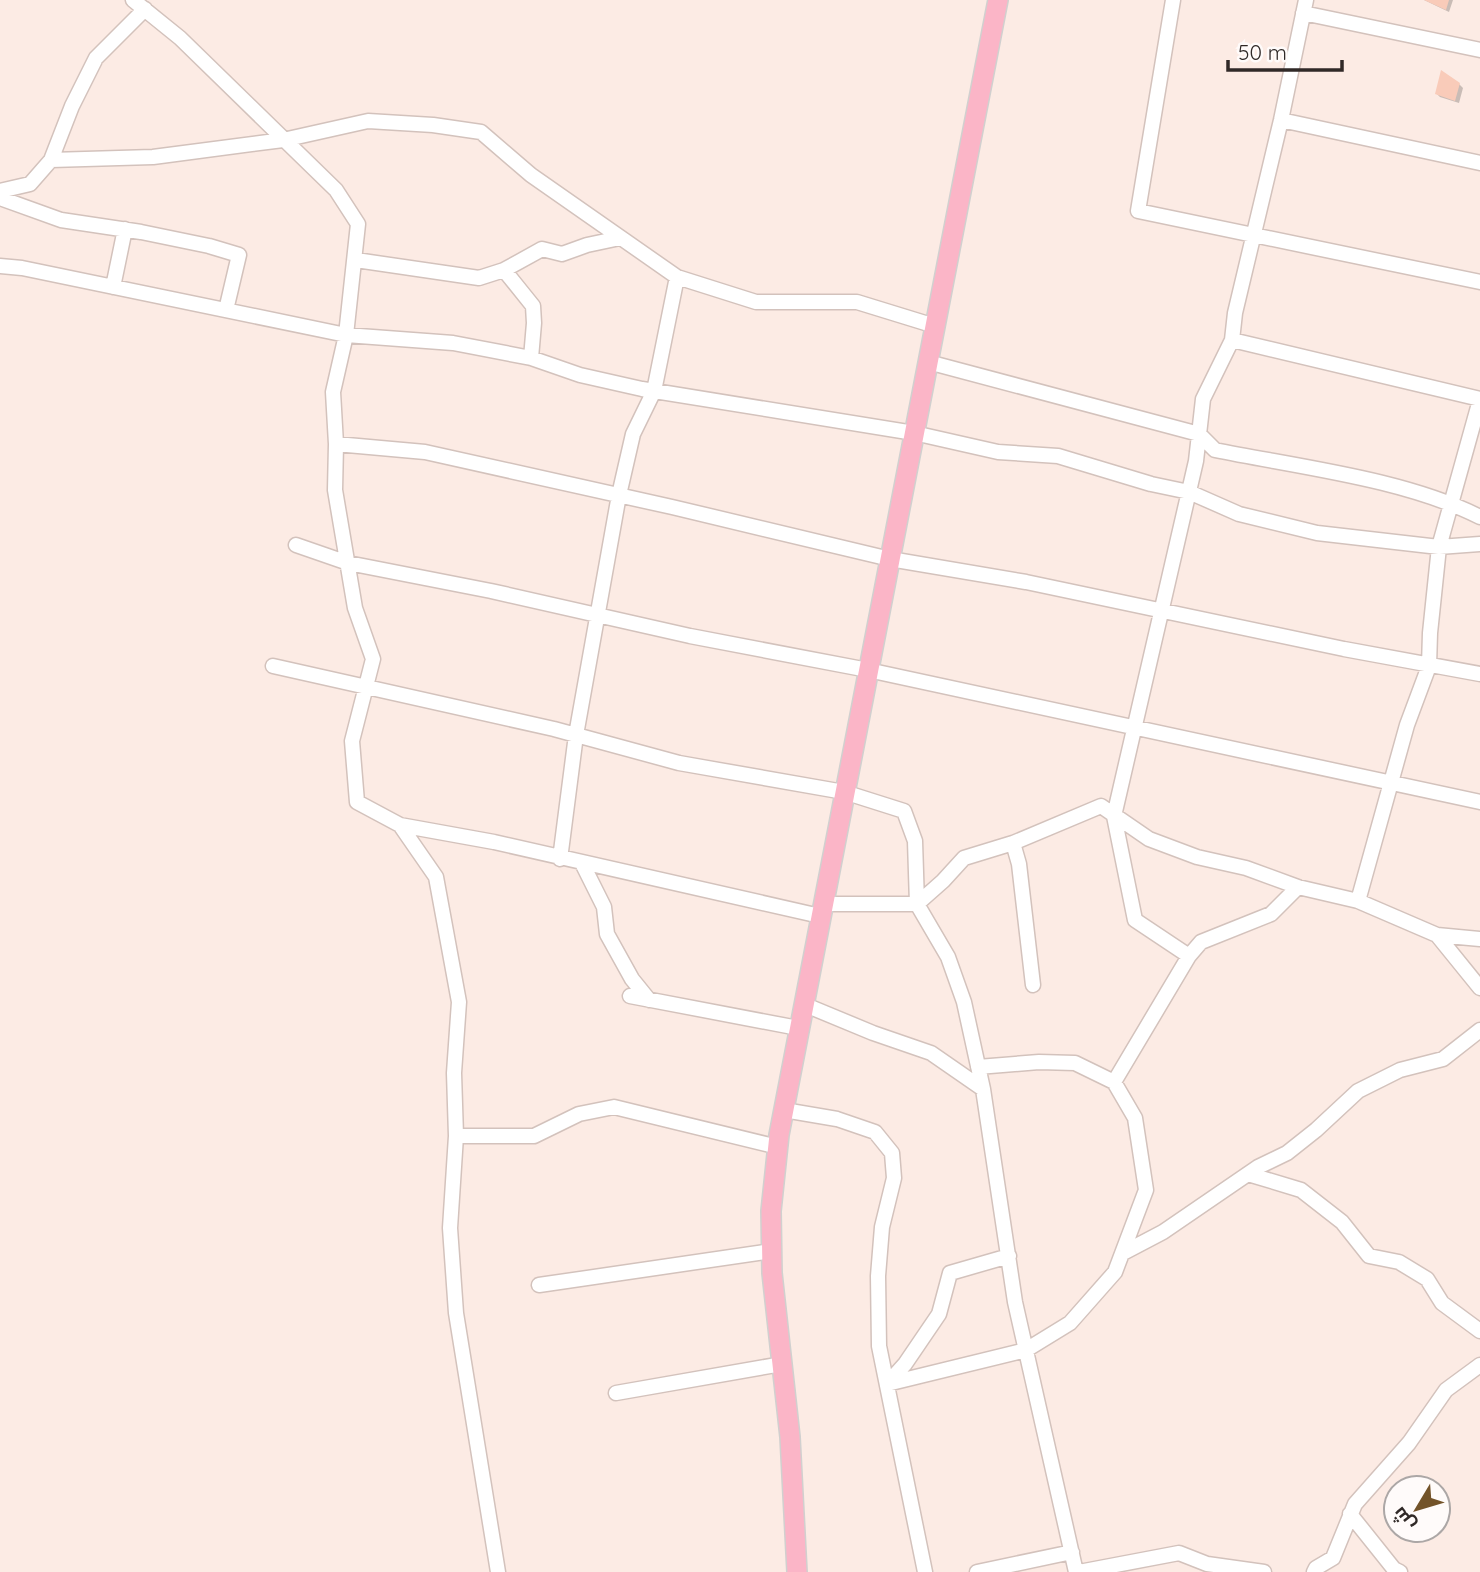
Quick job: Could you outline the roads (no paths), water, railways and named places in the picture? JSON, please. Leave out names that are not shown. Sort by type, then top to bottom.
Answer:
[{"type":"main road","points":[[797,1572],[790,1437],[772,1251],[771,1211],[778,1147],[803,1004],[998,0]]},
{"type":"street","points":[[1173,0],[1138,211],[1480,282]]},
{"type":"street","points":[[0,191],[30,184],[51,160],[72,106],[96,58],[139,5],[180,38],[336,190],[358,224],[346,335],[333,392],[335,490],[355,608],[373,659],[352,741],[357,803],[400,825],[822,910],[917,904],[964,858],[1013,843],[1101,806],[1149,839],[1197,857],[1246,869],[1298,887],[1359,901],[1437,935],[1480,939]]},
{"type":"street","points":[[1189,956],[1135,920],[1114,816],[1196,461],[1203,399],[1231,340],[1305,6],[1480,50]]},
{"type":"street","points":[[1281,120],[1480,163]]},
{"type":"street","points":[[51,160],[153,157],[283,140],[368,121],[433,125],[481,132],[531,175],[677,277],[756,302],[857,302],[935,326]]},
{"type":"street","points":[[0,198],[61,220],[125,229],[209,246],[239,256],[226,310]]},
{"type":"street","points":[[113,287],[125,229]]},
{"type":"street","points":[[356,260],[479,278],[504,270],[542,249],[562,254],[620,238]]},
{"type":"street","points":[[0,267],[22,268],[346,335],[453,343],[531,358],[580,375],[654,391],[914,433],[998,452],[1058,456],[1151,484],[1189,492],[1238,514],[1317,533],[1439,547],[1480,544]]},
{"type":"street","points":[[504,270],[533,306],[531,358]]},
{"type":"street","points":[[560,859],[576,735],[619,495],[634,434],[654,391],[677,277]]},
{"type":"street","points":[[1231,340],[1480,400],[1439,547],[1430,633],[1430,666],[1407,725],[1359,901]]},
{"type":"street","points":[[928,362],[1199,434],[1215,450],[1362,479],[1451,503],[1480,517]]},
{"type":"street","points":[[336,444],[425,452],[890,559],[1026,582],[1480,674]]},
{"type":"street","points":[[296,545],[348,563],[690,636],[868,670],[1480,802]]},
{"type":"street","points":[[273,666],[576,735],[678,763],[844,792],[904,811],[915,841],[917,904],[948,957],[964,1002],[983,1089],[1015,1302],[1077,1572],[1179,1553],[1207,1564],[1264,1572]]},
{"type":"street","points":[[400,825],[436,877],[459,1002],[454,1073],[456,1136],[450,1228],[456,1313],[499,1572]]},
{"type":"street","points":[[1013,843],[1019,864],[1033,985]]},
{"type":"street","points":[[582,863],[604,907],[607,934],[632,979],[649,1000]]},
{"type":"street","points":[[1114,1082],[1189,956],[1201,942],[1271,914],[1298,887]]},
{"type":"street","points":[[1437,935],[1480,988]]},
{"type":"street","points":[[629,996],[799,1028]]},
{"type":"street","points":[[803,1004],[873,1033],[931,1052],[983,1089]]},
{"type":"street","points":[[1123,1253],[1163,1232],[1248,1174],[1287,1153],[1358,1091],[1400,1070],[1443,1059],[1480,1030]]},
{"type":"street","points":[[887,1384],[1027,1350],[1070,1324],[1115,1272],[1146,1190],[1135,1118],[1114,1082],[1075,1063],[1039,1062],[978,1067]]},
{"type":"street","points":[[456,1136],[534,1136],[579,1114],[614,1107],[778,1147]]},
{"type":"street","points":[[784,1110],[837,1119],[875,1132],[892,1153],[894,1178],[882,1227],[878,1276],[879,1346],[925,1572]]},
{"type":"street","points":[[1248,1174],[1301,1190],[1342,1222],[1369,1256],[1399,1262],[1427,1279],[1442,1303],[1480,1331]]},
{"type":"street","points":[[539,1284],[772,1251]]},
{"type":"street","points":[[887,1384],[905,1364],[939,1314],[950,1273],[1009,1256]]},
{"type":"street","points":[[617,1393],[782,1364]]},
{"type":"street","points":[[1314,1572],[1333,1558],[1350,1514],[1385,1468],[1409,1443],[1446,1390],[1480,1365]]},
{"type":"street","points":[[1350,1514],[1394,1569],[1400,1572]]},
{"type":"street","points":[[977,1572],[1072,1552]]}]
